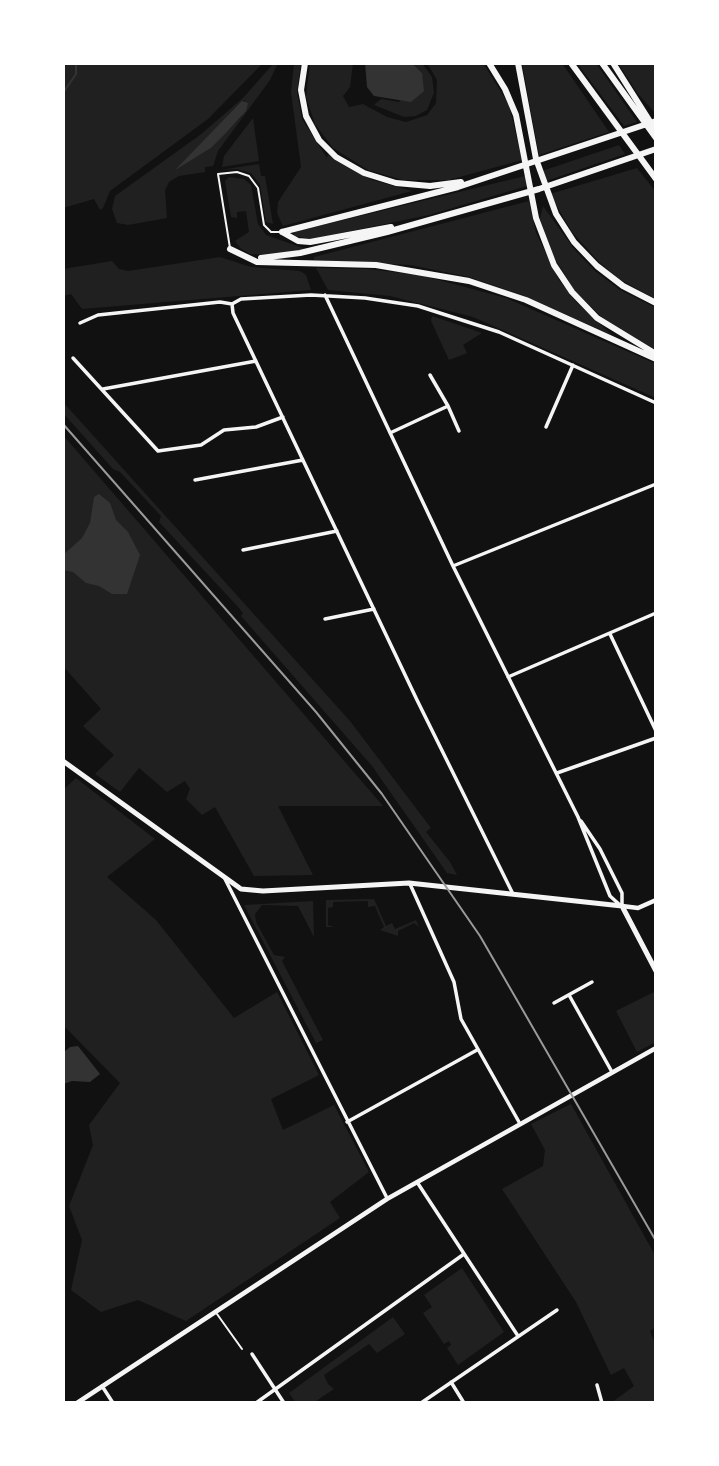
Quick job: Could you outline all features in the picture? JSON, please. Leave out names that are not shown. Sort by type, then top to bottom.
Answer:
[{"type":"highway","points":[[304,63],[301,90],[306,116],[319,140],[343,162],[372,177],[403,185],[445,185],[483,177],[551,158],[656,121]]},
{"type":"highway","points":[[489,63],[505,89],[516,115],[536,218],[554,265],[572,292],[597,318],[656,354]]},
{"type":"highway","points":[[518,63],[536,159],[556,214],[574,242],[597,266],[623,286],[656,303]]},
{"type":"highway","points":[[571,63],[656,179]]},
{"type":"highway","points":[[602,63],[656,138]]},
{"type":"highway","points":[[613,63],[656,131]]},
{"type":"highway","points":[[239,254],[260,258],[282,257],[519,195],[656,149]]},
{"type":"highway","points":[[282,232],[443,191],[483,177]]},
{"type":"highway","points":[[282,232],[298,241],[310,242],[416,223]]},
{"type":"highway","points":[[230,249],[257,262],[376,265],[452,277],[526,300],[656,359]]},
{"type":"main road","points":[[63,761],[241,889],[262,891],[409,883],[512,892],[622,906],[656,971]]},
{"type":"street","points":[[325,295],[453,566],[578,817],[610,896],[622,906],[638,908],[656,900]]},
{"type":"street","points":[[80,323],[98,314],[219,302],[232,304],[242,299],[267,296],[325,295],[383,300],[436,311],[499,332],[656,403]]},
{"type":"street","points":[[232,304],[233,313],[512,892]]},
{"type":"street","points":[[74,358],[158,451],[201,444],[224,430],[256,427],[283,417]]},
{"type":"street","points":[[102,389],[256,361]]},
{"type":"street","points":[[547,427],[573,365]]},
{"type":"street","points":[[430,375],[459,431]]},
{"type":"street","points":[[390,433],[448,406]]},
{"type":"street","points":[[194,480],[303,460]]},
{"type":"street","points":[[453,566],[656,484]]},
{"type":"street","points":[[243,550],[337,531]]},
{"type":"street","points":[[325,619],[374,609]]},
{"type":"street","points":[[508,677],[656,613]]},
{"type":"street","points":[[610,634],[656,732]]},
{"type":"street","points":[[557,773],[656,738]]},
{"type":"street","points":[[578,817],[600,849],[622,893],[622,906]]},
{"type":"street","points":[[225,879],[387,1199]]},
{"type":"street","points":[[409,883],[454,982],[460,1014],[477,1050],[519,1122]]},
{"type":"street","points":[[554,1003],[592,982]]},
{"type":"street","points":[[569,995],[612,1072]]},
{"type":"street","points":[[77,1403],[416,1181],[656,1048]]},
{"type":"street","points":[[347,1122],[477,1050]]},
{"type":"street","points":[[416,1181],[518,1336]]},
{"type":"street","points":[[256,1403],[464,1254]]},
{"type":"street","points":[[421,1403],[557,1310]]},
{"type":"street","points":[[252,1354],[284,1403]]},
{"type":"street","points":[[451,1382],[464,1403]]},
{"type":"street","points":[[597,1385],[602,1403]]},
{"type":"street","points":[[102,1387],[113,1403]]},
{"type":"lane","points":[[230,249],[218,174],[237,172],[249,176],[258,188],[264,225],[274,233],[282,232]]},
{"type":"lane","points":[[217,1313],[242,1349]]},
{"type":"shaded area","points":[[63,63],[263,63],[208,119],[110,191],[100,210],[94,199],[63,208]]},
{"type":"shaded area","points":[[274,63],[278,63],[270,80],[218,151],[213,166],[205,167],[205,172],[179,176],[169,182],[165,190],[167,218],[128,225],[117,223],[112,209],[115,196],[200,135],[243,98]],"holes":[[[245,100],[242,116],[211,148],[174,171]]]},
{"type":"shaded area","points":[[294,63],[301,63],[297,92],[302,119],[327,158],[328,154],[372,180],[412,191],[283,226],[277,213],[278,202],[301,167],[291,92]]},
{"type":"shaded area","points":[[310,63],[353,63],[350,87],[343,96],[349,107],[363,104],[387,117],[406,122],[427,115],[436,103],[437,80],[427,63],[483,63],[509,105],[522,160],[449,180],[403,180],[368,170],[333,148],[315,124],[306,97]]},
{"type":"shaded area","points":[[365,63],[412,63],[422,73],[424,91],[411,102],[374,96],[367,87]]},
{"type":"shaded area","points":[[412,63],[422,63],[432,77],[434,93],[427,110],[416,116],[404,117],[374,105],[381,99],[399,102],[422,73]]},
{"type":"shaded area","points":[[522,63],[562,63],[609,132],[539,155]]},
{"type":"shaded area","points":[[577,63],[596,63],[637,122],[624,126]]},
{"type":"shaded area","points":[[618,63],[656,63],[656,114],[638,94]]},
{"type":"shaded area","points":[[242,101],[248,103],[246,111],[226,133],[211,148],[174,171]]},
{"type":"shaded area","points":[[253,118],[259,161],[222,167],[224,156]]},
{"type":"shaded area","points":[[619,145],[625,154],[546,181],[542,171]]},
{"type":"shaded area","points":[[259,164],[261,176],[265,176],[273,224],[266,222],[260,185],[251,173],[237,169],[220,170]]},
{"type":"shaded area","points":[[637,168],[656,192],[656,299],[619,279],[599,262],[572,232],[550,194]]},
{"type":"shaded area","points":[[525,176],[527,186],[429,215],[312,239],[294,236],[294,232]]},
{"type":"shaded area","points":[[229,177],[244,179],[251,185],[258,224],[266,235],[306,249],[267,255],[250,254],[240,248],[235,241],[249,232],[246,211],[237,212],[237,218],[231,217],[225,181]]},
{"type":"shaded area","points":[[529,201],[536,233],[559,280],[577,303],[612,335],[522,295],[469,277],[410,265],[314,260],[314,257]]},
{"type":"shaded area","points":[[543,206],[574,249],[595,271],[620,290],[656,308],[656,350],[604,319],[575,291],[554,257],[540,219]]},
{"type":"shaded area","points":[[220,257],[251,267],[300,271],[306,275],[311,290],[82,309],[71,294],[63,296],[63,269],[112,261],[119,269],[128,271]]},
{"type":"shaded area","points":[[316,268],[367,269],[420,275],[506,298],[656,364],[656,398],[473,317],[390,296],[328,290]]},
{"type":"shaded area","points":[[432,316],[482,333],[463,345],[467,353],[449,360],[431,321]]},
{"type":"shaded area","points":[[63,402],[350,721],[431,828],[426,832],[457,875],[447,873],[372,766],[241,616],[243,613],[239,608],[159,522],[161,516],[120,472],[113,469],[63,413]]},
{"type":"shaded area","points":[[63,435],[383,806],[278,806],[313,875],[254,876],[215,807],[202,815],[186,799],[190,789],[185,781],[167,792],[139,768],[120,792],[95,774],[114,755],[83,726],[101,709],[63,666]]},
{"type":"shaded area","points":[[99,494],[110,503],[116,520],[128,532],[140,555],[127,594],[112,594],[99,586],[86,583],[73,572],[63,570],[63,555],[82,538],[90,523],[94,497]]},
{"type":"shaded area","points":[[76,778],[155,839],[107,877],[156,920],[234,1018],[277,992],[319,1075],[271,1099],[283,1130],[334,1105],[369,1172],[330,1202],[340,1218],[186,1321],[138,1300],[101,1312],[71,1290],[82,1240],[69,1206],[93,1145],[89,1125],[120,1083],[63,1025],[63,790]]},
{"type":"shaded area","points":[[374,899],[386,926],[392,923],[395,929],[416,920],[419,927],[414,923],[398,931],[398,936],[380,930],[384,927],[375,906],[368,907],[368,901],[333,902],[333,907],[328,908],[328,925],[334,927],[326,927],[326,900]]},
{"type":"shaded area","points":[[313,901],[314,937],[298,906],[262,905],[255,914],[256,922],[274,955],[285,957],[282,961],[323,1040],[316,1043],[244,905]]},
{"type":"shaded area","points":[[656,991],[656,1042],[637,1052],[616,1011]]},
{"type":"shaded area","points":[[78,1046],[100,1074],[90,1082],[72,1081],[63,1084],[64,1052],[70,1047]]},
{"type":"shaded area","points":[[571,1104],[656,1257],[656,1327],[650,1331],[656,1346],[656,1403],[611,1403],[634,1386],[624,1368],[611,1375],[576,1302],[502,1189],[543,1166],[545,1150],[531,1124]]},
{"type":"shaded area","points":[[462,1268],[504,1332],[458,1365],[447,1348],[451,1345],[449,1341],[444,1344],[423,1313],[432,1307],[424,1295]]},
{"type":"shaded area","points":[[393,1317],[405,1334],[377,1353],[369,1344],[324,1375],[334,1389],[313,1403],[296,1403],[289,1393]]},
{"type":"waterway","points":[[63,93],[76,74],[76,63]]},
{"type":"railway","points":[[63,424],[316,712],[382,794],[480,936],[656,1241]]}]
